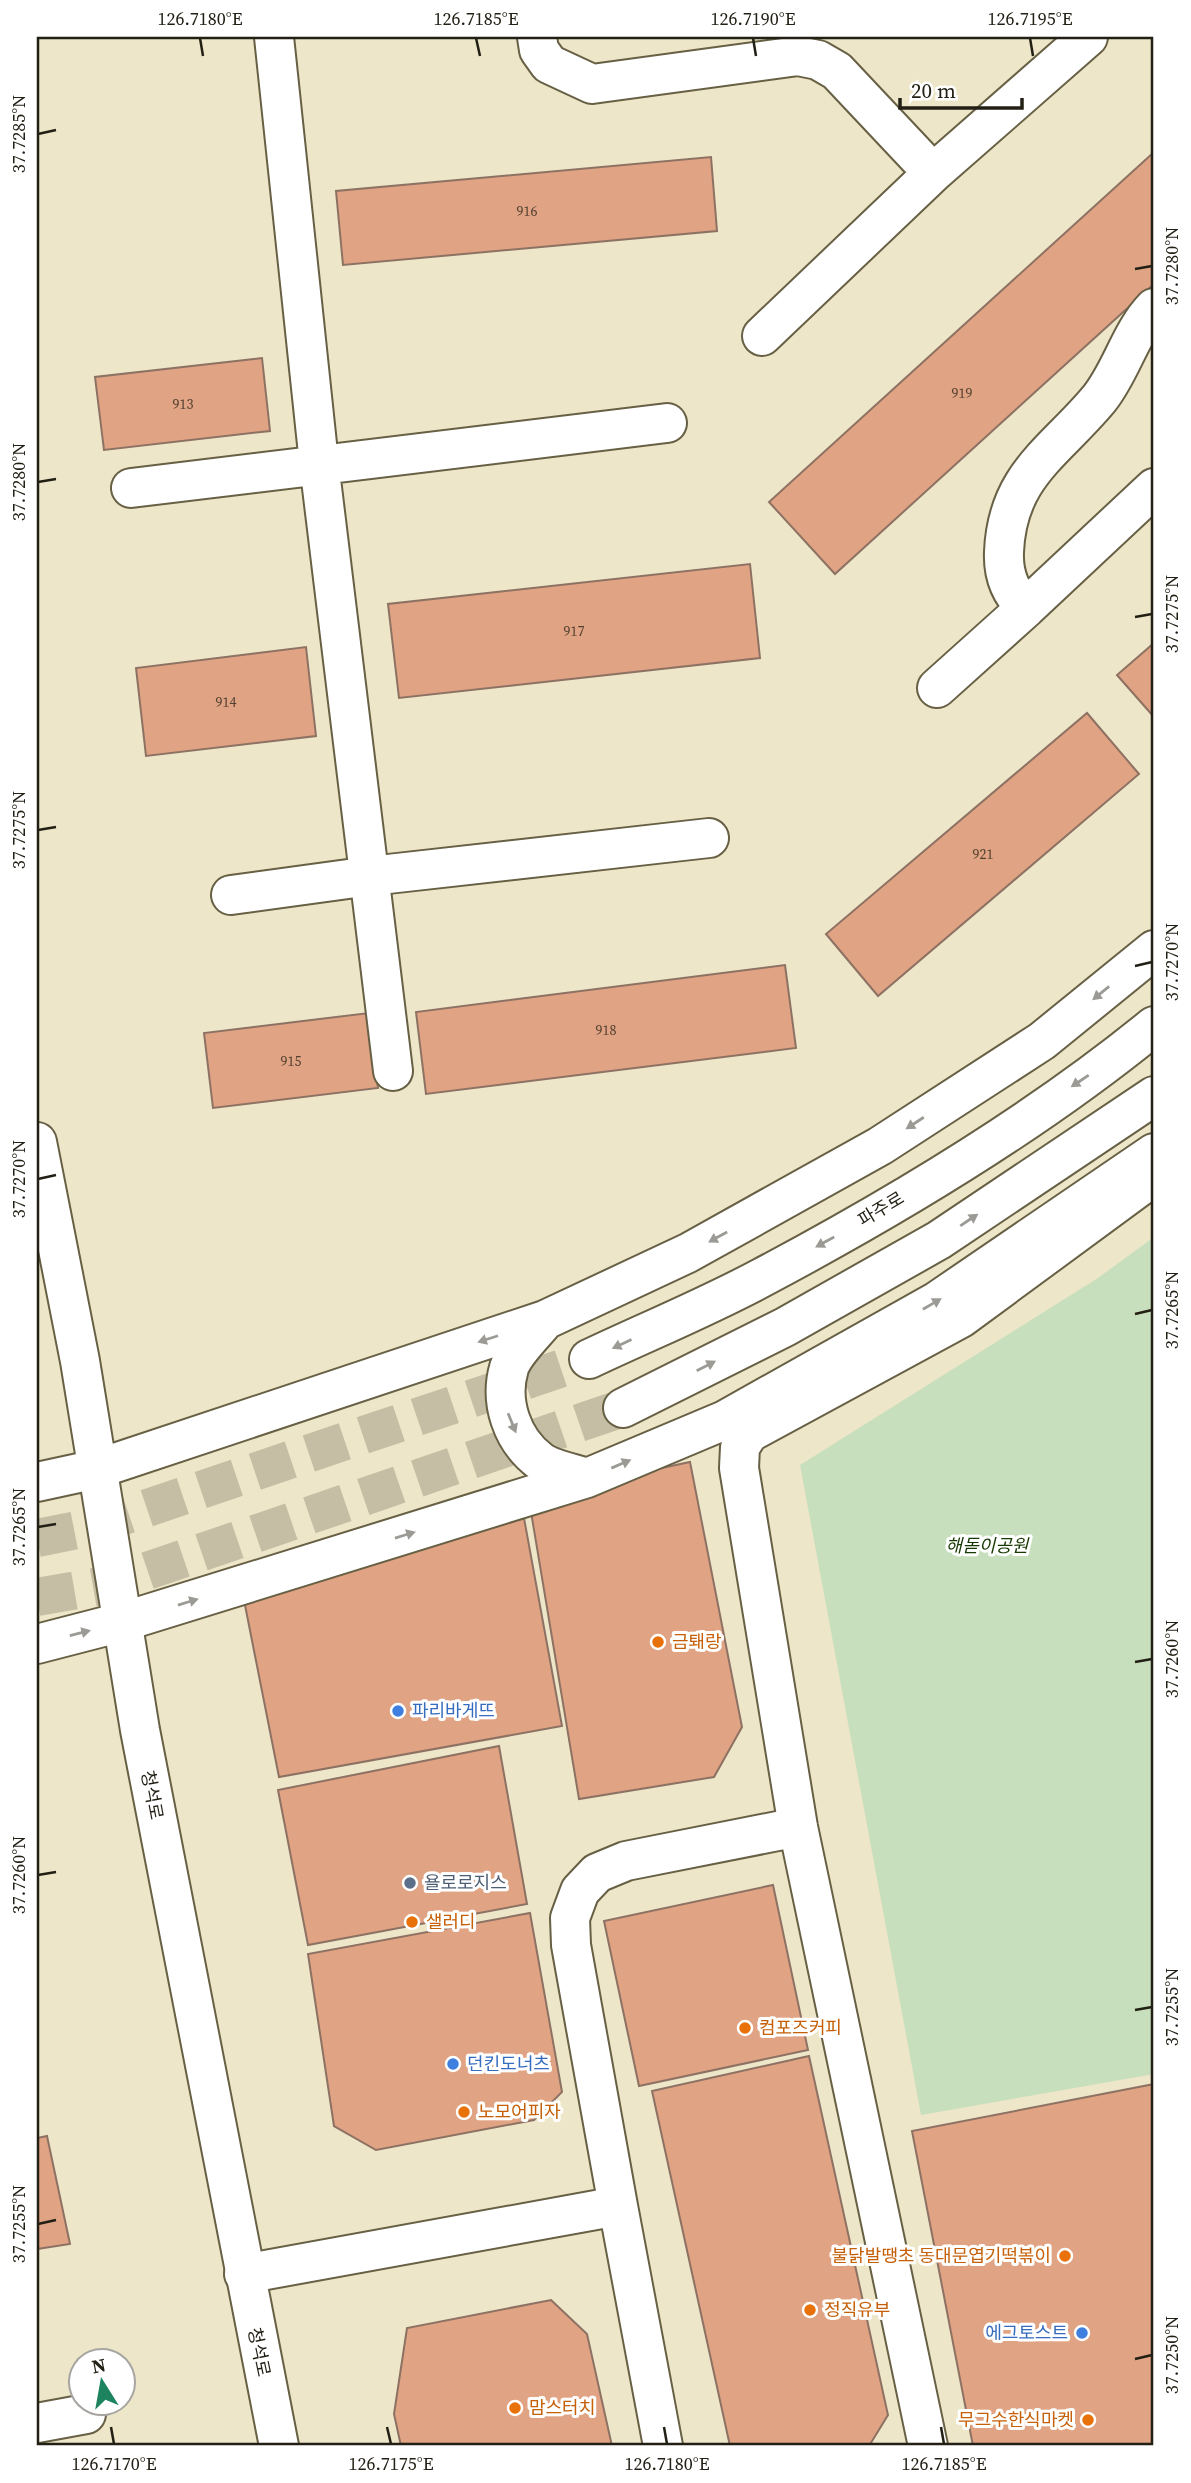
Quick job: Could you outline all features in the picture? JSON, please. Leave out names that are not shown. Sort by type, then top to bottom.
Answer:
[{"type":"main road","points":[[274,37],[319,463],[393,1072]]},
{"type":"main road","points":[[537,37],[539,50],[549,64],[592,84],[798,56],[818,60],[836,71],[933,173]]},
{"type":"main road","points":[[762,336],[933,173],[1088,37]]},
{"type":"main road","points":[[1026,608],[1014,598],[1003,568],[1004,530],[1014,498],[1031,469],[1100,398],[1154,308]]},
{"type":"main road","points":[[131,488],[319,463],[667,423]]},
{"type":"main road","points":[[937,688],[1154,488]]},
{"type":"main road","points":[[231,895],[370,876],[709,838]]},
{"type":"main road","points":[[37,1482],[97,1469],[545,1320],[688,1253],[880,1146],[1042,1041],[1154,950]]},
{"type":"main road","name":"파주로","points":[[589,1359],[760,1279],[879,1212],[988,1144],[1121,1053],[1154,1026]]},
{"type":"main road","points":[[623,1408],[785,1327],[939,1240],[1154,1096]]},
{"type":"main road","name":"청석로","points":[[37,1142],[48,1265],[97,1469],[140,1730],[279,2446]]},
{"type":"main road","points":[[37,1644],[122,1622],[587,1478],[725,1420],[937,1301],[1154,1153]]},
{"type":"main road","points":[[928,2446],[799,1827],[739,1468],[740,1447],[750,1433],[961,1318],[1154,1176]]},
{"type":"main road","points":[[545,1320],[510,1366],[506,1388],[508,1416],[515,1432],[541,1462],[587,1478]]},
{"type":"main road","points":[[663,2446],[571,1945],[570,1918],[580,1891],[597,1873],[626,1861],[799,1827]]},
{"type":"main road","points":[[244,2274],[618,2206]]},
{"type":"main road","points":[[37,2423],[75,2416]]},
{"type":"green space","name":"해돋이공원","points":[[1154,1237],[1154,2074],[921,2115],[800,1465],[1098,1278]]},
{"type":"building","points":[[1153,153],[1154,284],[835,574],[769,502]]},
{"type":"building","points":[[711,157],[717,231],[343,265],[336,191]]},
{"type":"building","points":[[262,358],[270,431],[104,450],[95,377]]},
{"type":"building","points":[[750,564],[760,658],[399,698],[388,604]]},
{"type":"building","points":[[1154,643],[1154,717],[1117,675]]},
{"type":"building","points":[[306,647],[316,736],[146,756],[136,668]]},
{"type":"building","points":[[1087,713],[1139,774],[878,996],[826,934]]},
{"type":"building","points":[[785,965],[796,1048],[426,1094],[416,1012]]},
{"type":"building","points":[[369,1013],[378,1088],[213,1108],[204,1033]]},
{"type":"building","points":[[690,1462],[742,1727],[714,1777],[579,1799],[530,1506],[605,1480]]},
{"type":"building","points":[[524,1518],[562,1726],[279,1777],[243,1595]]},
{"type":"building","points":[[499,1746],[527,1904],[308,1945],[278,1790]]},
{"type":"building","points":[[773,1885],[808,2050],[639,2086],[604,1921]]},
{"type":"building","points":[[530,1913],[562,2092],[534,2120],[376,2150],[334,2126],[308,1954]]},
{"type":"building","points":[[809,2056],[888,2415],[869,2446],[730,2446],[652,2091]]},
{"type":"building","points":[[1154,2084],[1154,2446],[973,2446],[912,2131]]},
{"type":"building","points":[[47,2136],[70,2244],[37,2249],[37,2138]]},
{"type":"building","points":[[551,2300],[587,2334],[612,2446],[401,2446],[394,2414],[407,2328]]},
{"type":"tunnel","points":[[37,1538],[88,1528],[589,1359]]},
{"type":"tunnel","points":[[37,1597],[106,1585],[623,1408]]},
{"type":"place","name":"금퇘랑","points":[[658,1642]]},
{"type":"place","name":"파리바게뜨","points":[[398,1711]]},
{"type":"place","name":"욜로로지스","points":[[410,1883]]},
{"type":"place","name":"샐러디","points":[[412,1922]]},
{"type":"place","name":"컴포즈커피","points":[[745,2028]]},
{"type":"place","name":"던킨도너츠","points":[[453,2064]]},
{"type":"place","name":"노모어피자","points":[[464,2112]]},
{"type":"place","name":"불닭발땡초 동대문엽기떡볶이","points":[[1065,2256]]},
{"type":"place","name":"정직유부","points":[[810,2310]]},
{"type":"place","name":"에그토스트","points":[[1082,2333]]},
{"type":"place","name":"맘스터치","points":[[515,2408]]},
{"type":"place","name":"무그수한식마켓","points":[[1088,2420]]}]
